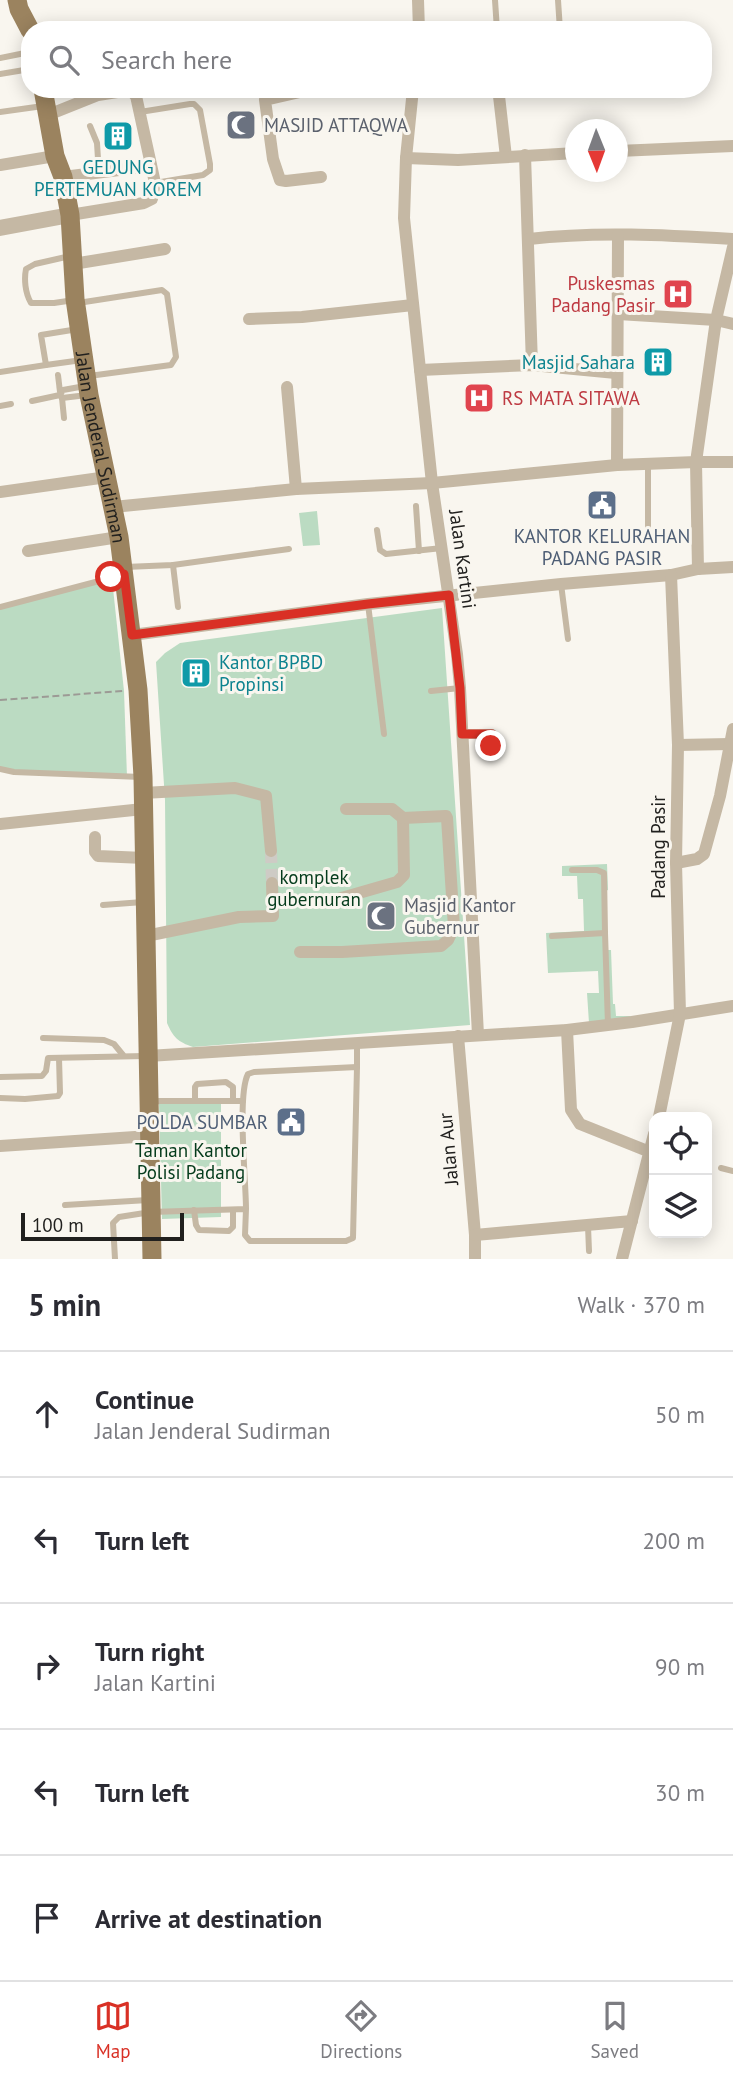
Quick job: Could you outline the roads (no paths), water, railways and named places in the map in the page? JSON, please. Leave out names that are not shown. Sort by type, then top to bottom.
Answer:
[{"type":"main road","points":[[17,0],[26,21]]},
{"type":"main road","points":[[31,0],[31,21]]},
{"type":"main road","name":"Jalan Jenderal Sudirman","points":[[46,103],[55,156],[63,177],[70,215],[76,301],[87,379],[119,537],[138,690],[143,793],[152,1259]]},
{"type":"street","points":[[418,0],[419,21]]},
{"type":"street","points":[[46,103],[78,98]]},
{"type":"street","points":[[0,228],[144,203],[152,199],[155,183],[136,98]]},
{"type":"street","points":[[274,98],[265,100],[273,159],[280,180],[321,177]]},
{"type":"street","name":"Jalan Kartini","points":[[412,98],[404,218],[432,483],[460,688],[478,1035]]},
{"type":"street","points":[[499,98],[506,157]]},
{"type":"street","points":[[628,151],[733,146]]},
{"type":"street","points":[[406,158],[458,160],[565,153]]},
{"type":"street","points":[[525,155],[532,365]]},
{"type":"street","points":[[0,165],[55,156]]},
{"type":"street","points":[[63,177],[151,166]]},
{"type":"street","points":[[529,239],[618,235],[688,235],[733,239]]},
{"type":"street","points":[[617,465],[618,235]]},
{"type":"street","points":[[698,569],[696,462],[716,320],[733,247]]},
{"type":"street","points":[[73,260],[165,249]]},
{"type":"street","points":[[249,319],[302,317],[413,305]]},
{"type":"street","points":[[618,314],[716,320],[733,324]]},
{"type":"street","points":[[420,370],[532,365],[617,373]]},
{"type":"street","points":[[286,387],[296,489]]},
{"type":"street","points":[[113,507],[296,489],[432,483],[617,465],[733,462]]},
{"type":"street","points":[[0,492],[107,477]]},
{"type":"street","points":[[28,551],[119,537]]},
{"type":"street","points":[[132,635],[368,604],[733,567]]},
{"type":"street","name":"Padang Pasir","points":[[660,1112],[680,1014],[676,863],[678,745],[671,575]]},
{"type":"street","points":[[676,863],[698,859],[704,854],[712,830],[733,729]]},
{"type":"street","points":[[462,734],[492,734],[491,746]]},
{"type":"street","points":[[678,745],[730,744]]},
{"type":"street","points":[[0,824],[143,793],[235,788],[266,796],[271,851]]},
{"type":"street","points":[[300,952],[441,946],[448,940],[454,928],[446,816],[403,818],[392,809],[346,809]]},
{"type":"street","points":[[338,899],[402,879],[403,818]]},
{"type":"street","points":[[448,824],[467,823]]},
{"type":"street","points":[[95,836],[97,856],[144,858]]},
{"type":"street","points":[[146,936],[239,917],[273,916],[272,883]]},
{"type":"street","points":[[148,1056],[567,1030],[733,1006]]},
{"type":"street","points":[[567,1030],[571,1110],[576,1120],[586,1127],[649,1152]]},
{"type":"street","name":"Jalan Aur","points":[[458,1036],[475,1259]]},
{"type":"street","points":[[0,1146],[150,1136]]},
{"type":"street","points":[[622,1259],[649,1156]]},
{"type":"street","points":[[475,1235],[632,1221]]},
{"type":"lane","points":[[495,0],[496,21]]},
{"type":"lane","points":[[558,0],[559,21]]},
{"type":"lane","points":[[0,58],[21,53]]},
{"type":"lane","points":[[0,74],[21,70]]},
{"type":"lane","points":[[0,112],[46,103]]},
{"type":"lane","points":[[138,112],[190,104],[200,110],[210,170],[203,175],[155,183]]},
{"type":"lane","points":[[87,174],[98,159],[97,144],[90,126]]},
{"type":"lane","points":[[32,401],[61,395],[87,379],[172,365],[176,357],[167,294],[162,290],[76,301],[31,303],[27,297],[24,276],[26,269],[35,264],[73,260]]},
{"type":"lane","points":[[46,365],[41,335],[80,329]]},
{"type":"lane","points":[[0,372],[46,365],[87,379]]},
{"type":"lane","points":[[58,375],[64,418]]},
{"type":"lane","points":[[0,406],[11,404]]},
{"type":"lane","points":[[648,463],[648,535]]},
{"type":"lane","points":[[416,506],[419,551]]},
{"type":"lane","points":[[377,530],[379,548],[384,554],[442,548]]},
{"type":"lane","points":[[0,607],[123,571],[289,549]]},
{"type":"lane","points":[[173,565],[178,607]]},
{"type":"lane","points":[[561,584],[568,639]]},
{"type":"lane","points":[[368,604],[384,734]]},
{"type":"lane","points":[[431,691],[460,688]]},
{"type":"lane","points":[[0,769],[143,793]]},
{"type":"lane","points":[[572,870],[597,870],[604,873],[608,1025]]},
{"type":"lane","points":[[103,905],[145,901]]},
{"type":"lane","points":[[552,936],[605,933]]},
{"type":"lane","points":[[43,1038],[104,1040],[114,1044],[123,1055]]},
{"type":"lane","points":[[357,1043],[357,1067],[353,1238],[346,1241],[250,1241],[245,1235],[243,1101],[246,1079],[251,1072],[357,1067]]},
{"type":"lane","points":[[0,1077],[43,1076],[47,1059],[148,1056]]},
{"type":"lane","points":[[0,1098],[58,1096],[60,1058]]},
{"type":"lane","points":[[195,1101],[197,1084],[226,1082],[232,1085],[233,1101]]},
{"type":"lane","points":[[149,1103],[243,1101]]},
{"type":"lane","points":[[721,1168],[733,1171]]},
{"type":"lane","points":[[65,1205],[233,1211],[246,1209]]},
{"type":"lane","points":[[115,1259],[115,1219],[151,1206]]},
{"type":"lane","points":[[194,1210],[199,1230],[229,1231],[233,1227],[233,1211]]},
{"type":"lane","points":[[588,1226],[589,1251]]},
{"type":"tunnel","points":[[271,851],[272,883]]},
{"type":"place","name":"MASJID ATTAQWA","points":[[241,125]]},
{"type":"place","name":"GEDUNG PERTEMUAN KOREM","points":[[118,136]]},
{"type":"place","name":"Puskesmas Padang Pasir","points":[[678,294]]},
{"type":"place","name":"Masjid Sahara","points":[[658,362]]},
{"type":"place","name":"RS MATA SITAWA","points":[[479,398]]},
{"type":"place","name":"KANTOR KELURAHAN PADANG PASIR","points":[[602,505]]},
{"type":"place","name":"Kantor BPBD Propinsi","points":[[196,673]]},
{"type":"place","name":"Masjid Kantor Gubernur","points":[[381,916]]},
{"type":"place","name":"POLDA SUMBAR","points":[[291,1122]]},
{"type":"park label","name":"komplek gubernuran","points":[[314,888]]},
{"type":"park label","name":"Taman Kantor Polisi Padang","points":[[191,1161]]}]
